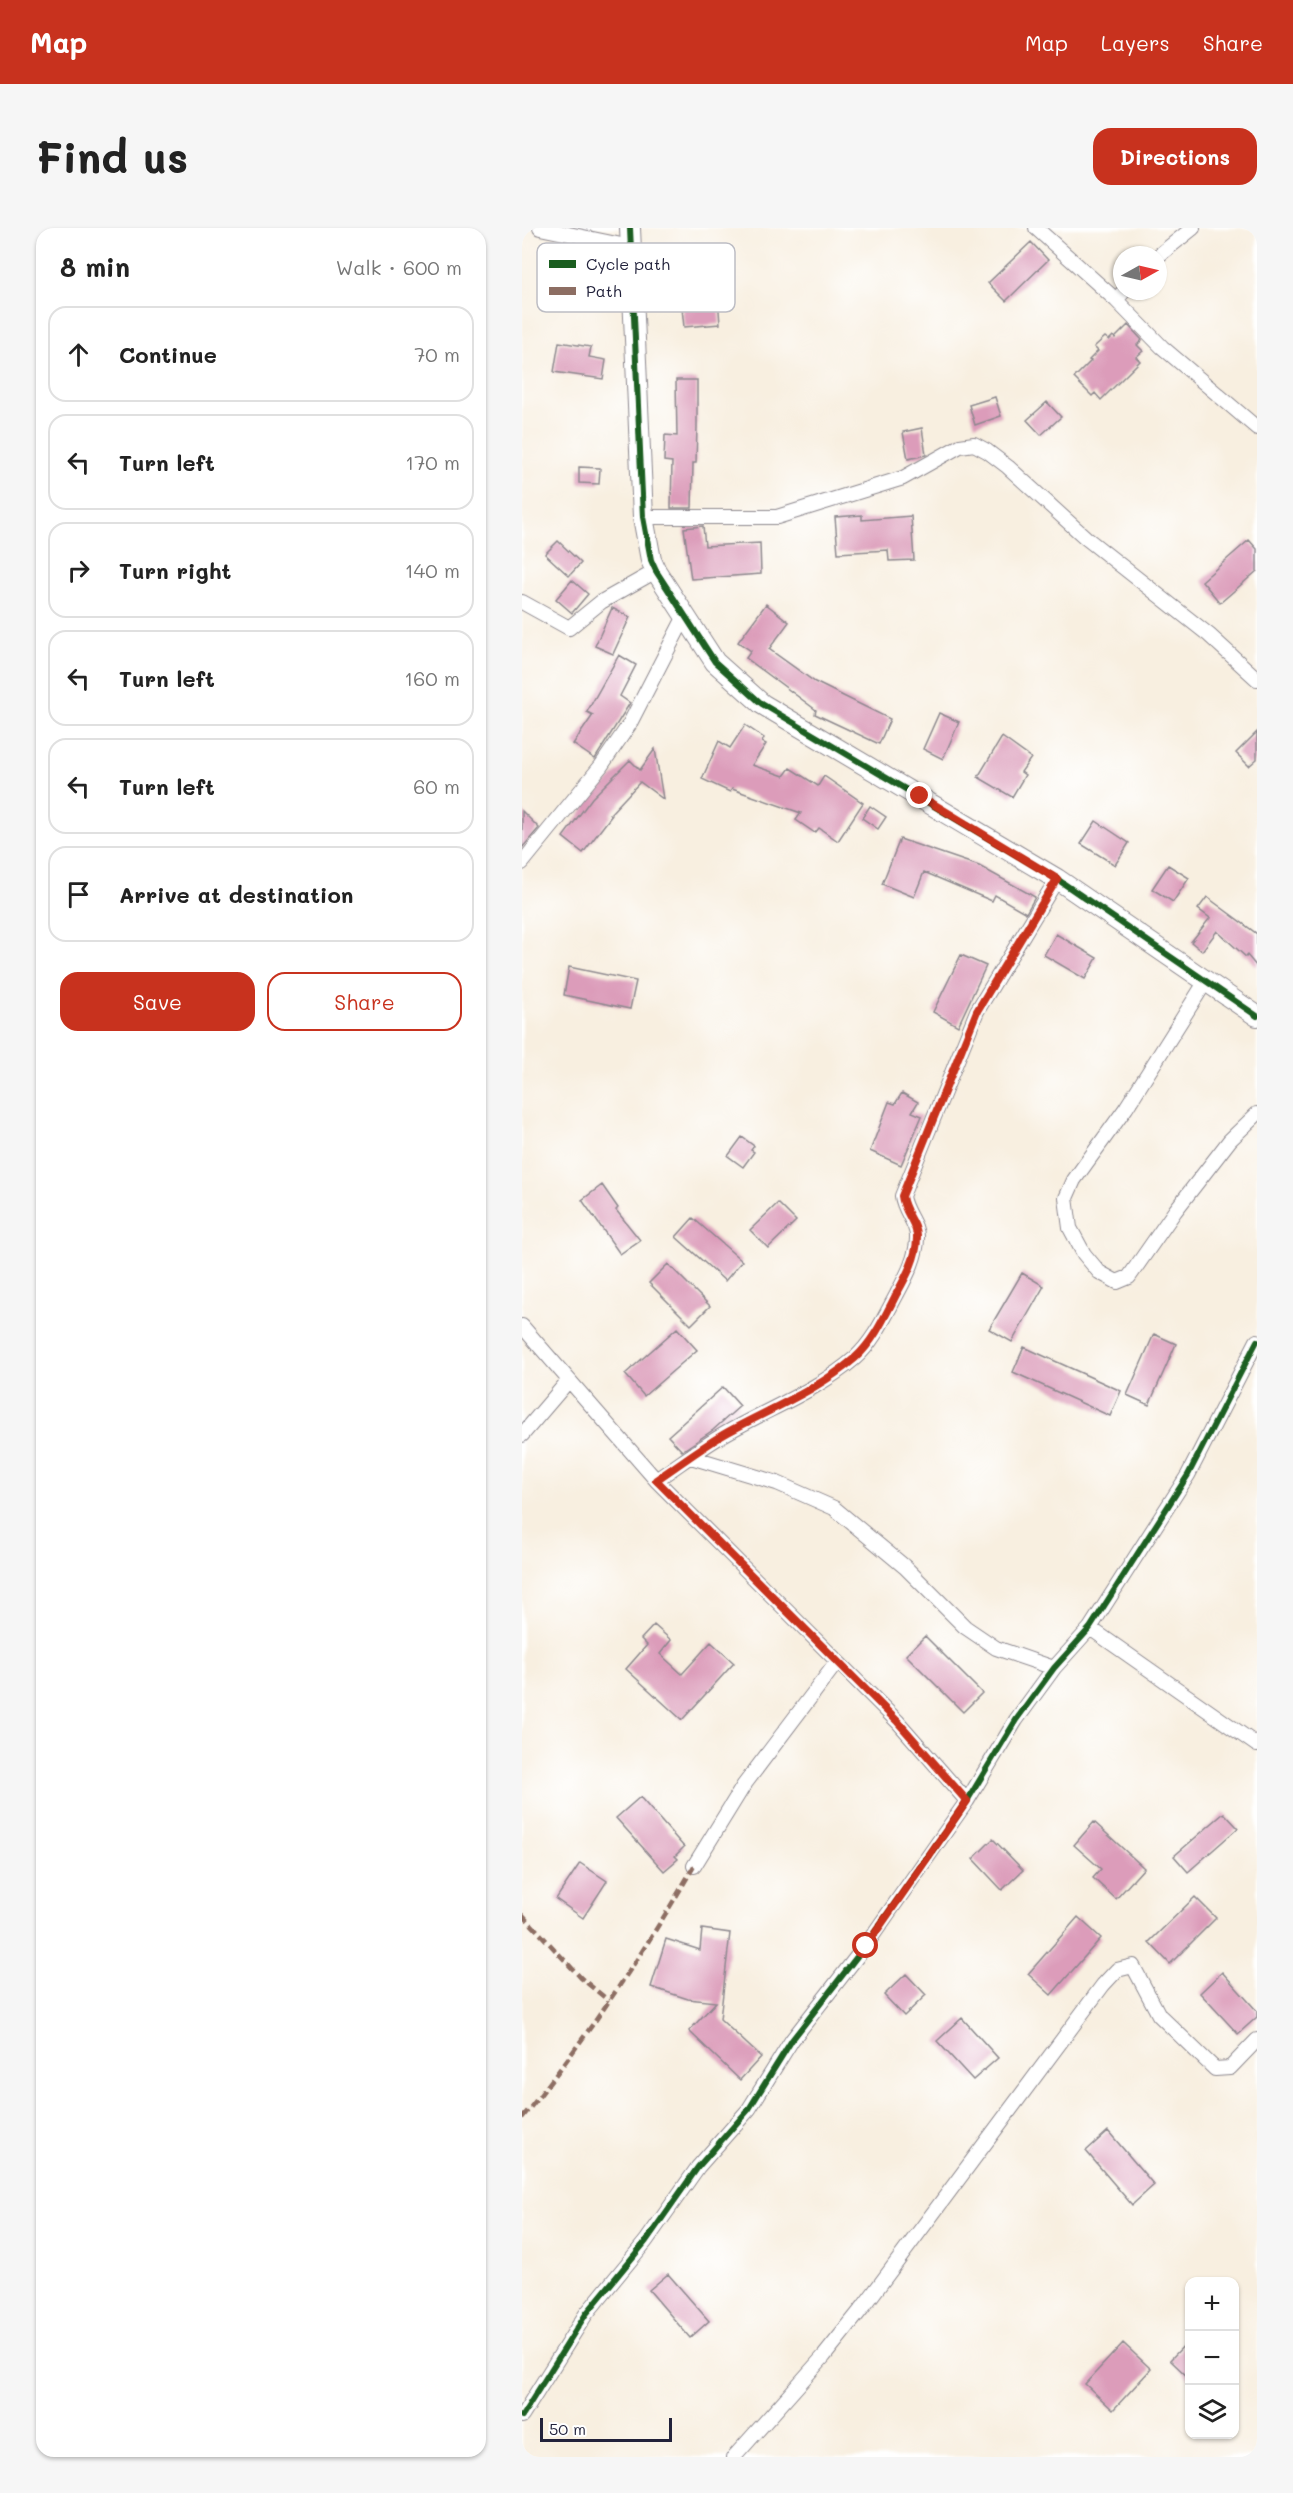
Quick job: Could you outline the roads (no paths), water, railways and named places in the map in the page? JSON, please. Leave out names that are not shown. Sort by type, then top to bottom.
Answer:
[{"type":"street","points":[[540,228],[631,238]]},
{"type":"street","points":[[1036,228],[1113,290]]},
{"type":"street","points":[[1167,249],[1193,228]]},
{"type":"street","points":[[1123,300],[1162,347],[1257,428]]},
{"type":"street","points":[[634,312],[643,517],[651,560],[715,662],[762,704],[1057,879],[1257,1016]]},
{"type":"street","points":[[643,517],[777,517],[903,478],[960,446],[974,444],[1008,467],[1086,538],[1209,635],[1257,679]]},
{"type":"street","points":[[522,602],[569,628],[601,602],[656,571]]},
{"type":"street","points":[[522,863],[601,766],[629,725],[685,616]]},
{"type":"street","points":[[656,1480],[726,1433],[827,1377],[855,1358],[875,1335],[917,1250],[918,1235],[915,1225],[906,1214],[902,1196],[977,1011],[1057,879]]},
{"type":"street","points":[[1206,981],[1126,1108],[1074,1180],[1066,1198],[1070,1228],[1084,1254],[1099,1272],[1117,1282],[1130,1276],[1175,1211],[1230,1140],[1257,1114]]},
{"type":"street","points":[[522,1326],[656,1480],[898,1722],[967,1801]]},
{"type":"street","points":[[522,2416],[586,2314],[646,2241],[698,2167],[749,2109],[792,2040],[866,1946],[967,1801],[1016,1720],[1054,1668],[1090,1628],[1188,1475],[1257,1341]]},
{"type":"street","points":[[522,1435],[569,1380]]},
{"type":"street","points":[[691,1457],[777,1483],[834,1508],[905,1567],[965,1627],[996,1648],[1054,1668]]},
{"type":"street","points":[[1090,1628],[1257,1745]]},
{"type":"street","points":[[694,1866],[744,1785],[837,1662]]},
{"type":"street","points":[[734,2457],[824,2356],[864,2306],[1043,2064],[1103,1985],[1118,1970],[1133,1966],[1159,2015],[1215,2069],[1230,2068],[1257,2040]]}]
